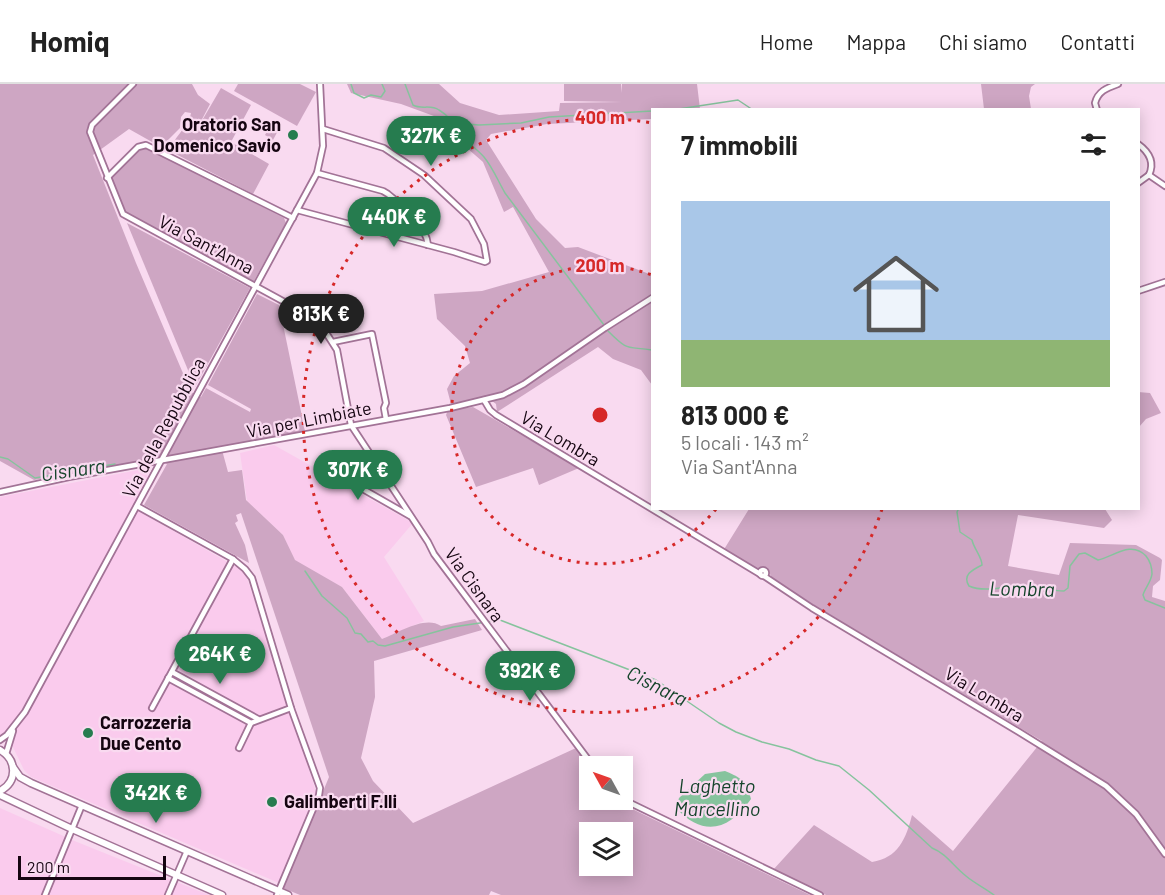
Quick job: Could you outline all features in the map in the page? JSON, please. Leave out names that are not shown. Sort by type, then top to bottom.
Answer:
[{"type":"street","points":[[134,84],[90,129],[90,135],[107,178],[138,147],[147,145],[293,218]]},
{"type":"street","name":"Via della Repubblica","points":[[0,740],[25,712],[317,173],[323,137],[320,84]]},
{"type":"street","points":[[1096,108],[1095,103],[1098,94],[1104,88],[1118,84]]},
{"type":"street","points":[[297,210],[487,261],[484,244],[471,219],[424,176],[384,148],[323,129]]},
{"type":"street","points":[[1140,146],[1148,152],[1150,158],[1149,175]]},
{"type":"street","points":[[317,173],[387,194],[422,229],[428,245]]},
{"type":"street","points":[[1140,182],[1149,175]]},
{"type":"street","points":[[1149,175],[1165,186]]},
{"type":"street","name":"Via Sant'Anna","points":[[107,178],[123,214],[313,318],[321,325],[333,342],[341,361],[351,425],[402,503]]},
{"type":"street","points":[[1140,290],[1165,283]]},
{"type":"street","name":"Via per Limbiate","points":[[0,492],[386,418],[450,408],[502,395],[524,384],[651,299]]},
{"type":"street","points":[[333,342],[372,334],[385,399],[386,418]]},
{"type":"street","name":"Via Lombra","points":[[484,400],[496,415],[651,509]]},
{"type":"street","points":[[319,464],[411,517]]},
{"type":"street","name":"Via Cisnara","points":[[402,503],[434,554],[479,617],[586,756]]},
{"type":"street","points":[[137,506],[233,559],[252,578],[291,708],[320,788],[278,893]]},
{"type":"street","name":"Via Lombra","points":[[652,510],[751,570],[763,574],[812,608],[1106,786],[1136,814],[1165,854]]},
{"type":"street","points":[[152,708],[233,559]]},
{"type":"street","points":[[172,672],[258,719]]},
{"type":"street","points":[[168,678],[251,723]]},
{"type":"street","points":[[239,748],[251,723],[291,708]]},
{"type":"street","name":"Via della Repubblica","points":[[3,752],[15,725]]},
{"type":"street","points":[[3,752],[20,777],[31,783],[278,893],[288,895]]},
{"type":"street","points":[[0,791],[12,780],[13,767]]},
{"type":"street","points":[[0,795],[222,895]]},
{"type":"street","points":[[633,804],[820,895]]},
{"type":"street","points":[[45,895],[82,805]]},
{"type":"street","points":[[168,895],[186,851]]},
{"type":"shaded area","points":[[0,84],[192,84],[198,95],[210,104],[199,125],[218,135],[200,124],[221,88],[251,105],[231,142],[269,164],[253,194],[170,151],[191,113],[185,112],[181,117],[180,128],[161,147],[129,129],[93,155],[191,392],[201,397],[206,388],[250,412],[251,409],[208,385],[257,294],[279,305],[305,431],[222,450],[228,472],[242,470],[246,500],[283,535],[295,560],[342,587],[382,639],[412,626],[427,623],[441,626],[475,619],[482,630],[374,661],[375,697],[361,758],[373,781],[413,823],[576,748],[582,756],[579,756],[579,810],[633,809],[810,895],[501,895],[491,891],[489,895],[300,895],[283,888],[329,777],[241,513],[236,515],[238,521],[235,523],[245,545],[249,563],[144,505],[167,464],[157,458],[34,480],[0,461]]},
{"type":"shaded area","points":[[238,84],[300,84],[316,92],[297,126],[234,91]]},
{"type":"shaded area","points":[[347,84],[439,84],[460,103],[499,115],[559,111],[560,103],[622,102],[564,101],[564,84],[621,84],[621,93],[622,84],[697,84],[700,108],[651,108],[651,119],[547,124],[491,134],[486,140],[536,219],[565,248],[578,247],[651,275],[651,384],[641,370],[613,359],[598,347],[497,412],[496,404],[487,397],[451,404],[447,389],[454,376],[470,363],[465,346],[437,319],[434,294],[482,291],[549,272],[513,207],[504,212],[483,162],[459,141],[453,123],[401,104],[351,93]]},
{"type":"shaded area","points":[[981,84],[1035,84],[1031,87],[1029,96],[1031,108],[984,108]]},
{"type":"shaded area","points":[[274,119],[282,123],[273,140],[265,135]]},
{"type":"shaded area","points":[[142,147],[284,218],[286,223],[254,281],[127,215],[111,178]]},
{"type":"shaded area","points":[[127,223],[250,288],[195,387]]},
{"type":"shaded area","points":[[1140,392],[1150,393],[1161,413],[1146,419],[1140,426]]},
{"type":"shaded area","points":[[473,407],[579,468],[539,485],[533,468],[476,487],[446,415],[448,410]]},
{"type":"shaded area","points":[[274,445],[413,523],[384,557],[424,621],[382,639],[342,587],[295,561],[283,535],[247,501],[240,453]]},
{"type":"shaded area","points":[[143,469],[148,476],[137,510],[245,572],[279,674],[316,792],[279,883],[31,777],[24,770],[4,734],[0,735],[0,497]]},
{"type":"shaded area","points":[[748,510],[1106,510],[1112,520],[1104,528],[1018,515],[1008,566],[1059,575],[1070,543],[1136,545],[1162,560],[1160,580],[1153,586],[1152,597],[1165,601],[1165,895],[826,895],[773,870],[814,825],[872,862],[888,856],[900,846],[912,815],[953,851],[1042,741],[773,581],[767,567],[753,569],[723,551]]},
{"type":"shaded area","points":[[0,808],[77,842],[209,895],[0,895]]},
{"type":"water","name":"Laghetto Marcellino","points":[[725,771],[742,781],[751,799],[734,818],[716,826],[706,827],[696,824],[676,808],[679,798],[705,774]]},
{"type":"waterway","name":"Lombra","points":[[351,84],[354,93],[364,98],[371,95],[381,97],[385,91],[382,84]]},
{"type":"waterway","name":"Lombra","points":[[405,84],[413,105],[436,108],[443,113],[484,157],[505,193],[604,325]]},
{"type":"waterway","points":[[685,108],[738,100],[750,108]]},
{"type":"waterway","points":[[455,123],[479,125],[521,123],[549,117],[651,111]]},
{"type":"waterway","name":"Lombra","points":[[608,331],[628,347],[651,350]]},
{"type":"waterway","name":"Cisnara","points":[[0,457],[8,459],[35,478],[115,464]]},
{"type":"waterway","name":"Lombra","points":[[958,510],[960,532],[972,540],[982,562],[982,565],[967,576],[969,586],[988,589],[1026,586],[1064,591],[1068,588],[1070,566],[1079,554],[1085,553],[1098,560],[1134,549],[1146,556],[1151,567],[1152,574],[1143,595],[1145,600],[1165,608]]},
{"type":"waterway","name":"Cisnara","points":[[305,571],[322,596],[347,618],[355,633],[361,634],[368,642],[373,641],[385,646],[453,627],[500,620],[656,680],[736,732],[839,766],[969,879],[994,895]]},
{"type":"place","name":"Oratorio San Domenico Savio","points":[[293,135]]},
{"type":"place","name":"Carrozzeria Due Cento","points":[[88,733]]},
{"type":"place","name":"Galimberti F.lli","points":[[272,802]]}]
